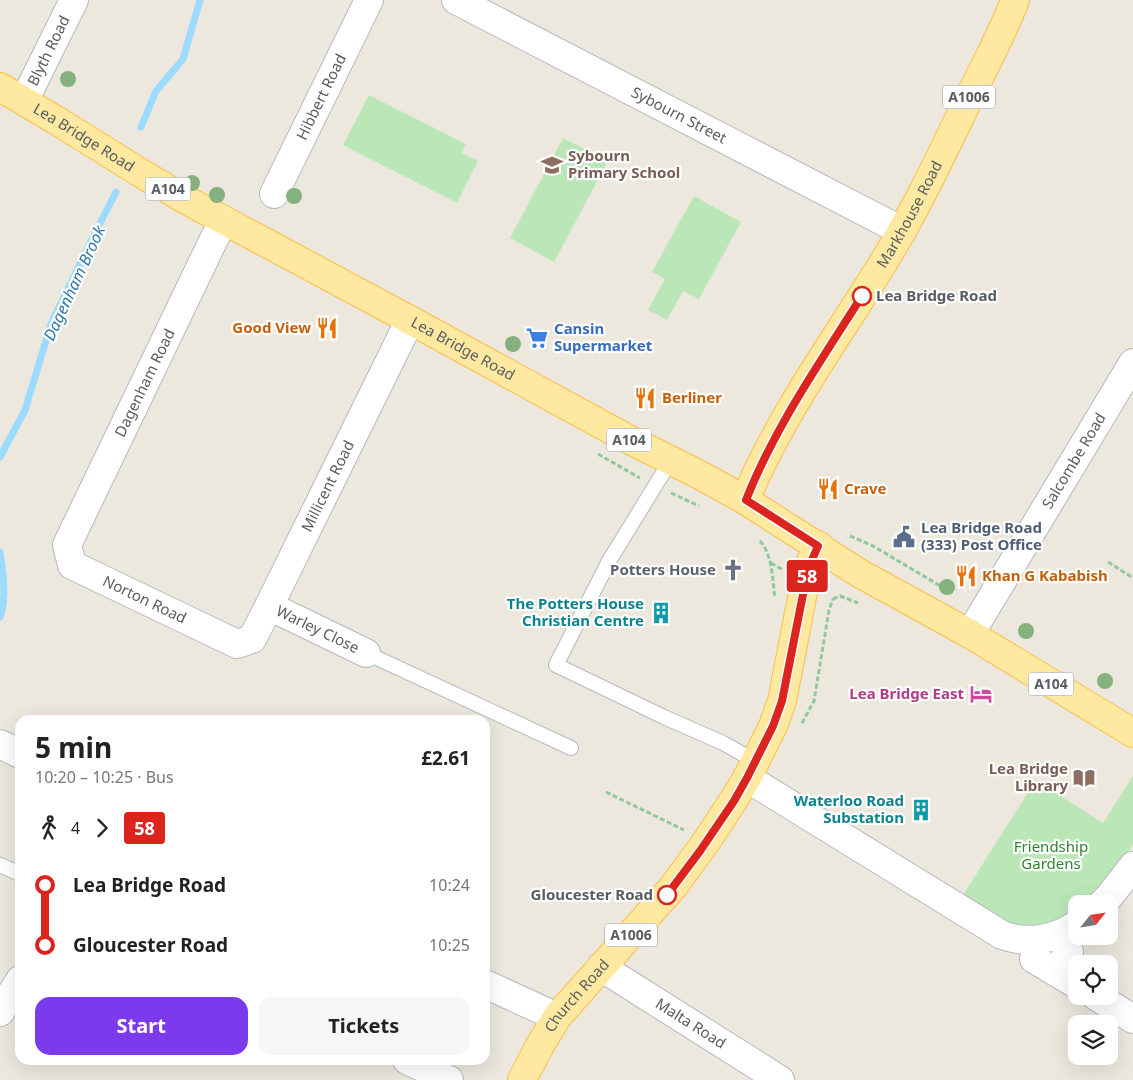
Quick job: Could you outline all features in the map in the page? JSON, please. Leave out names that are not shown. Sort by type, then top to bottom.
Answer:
[{"type":"main road","name":"Markhouse Road","points":[[746,500],[757,471],[779,430],[902,231],[943,153],[1000,36],[1011,1]]},
{"type":"main road","name":"Lea Bridge Road","points":[[0,87],[144,175],[224,220],[628,439],[746,500],[860,573],[970,634],[1133,733]]},
{"type":"main road","name":"Church Road","points":[[522,1080],[557,1016],[673,887],[734,801],[773,726],[782,701],[808,569],[818,546]]},
{"type":"street","name":"Blyth Road","points":[[24,101],[74,0]]},
{"type":"street","name":"Hibbert Road","points":[[274,194],[369,0]]},
{"type":"street","name":"Sybourn Street","points":[[456,0],[902,231]]},
{"type":"street","name":"Dagenham Road","points":[[67,545],[224,220]]},
{"type":"street","name":"Millicent Road","points":[[238,644],[252,639],[410,320]]},
{"type":"street","name":"Salcombe Road","points":[[970,634],[1133,363]]},
{"type":"street","name":"Norton Road","points":[[67,545],[72,565],[238,644]]},
{"type":"street","name":"Warley Close","points":[[269,606],[366,653]]},
{"type":"street","points":[[0,744],[15,752]]},
{"type":"street","points":[[751,769],[1002,935],[1019,940],[1039,939],[1068,930]]},
{"type":"street","points":[[1110,895],[1133,866]]},
{"type":"street","name":"Malta Road","points":[[601,967],[780,1080]]},
{"type":"street","points":[[490,986],[557,1016]]},
{"type":"street","points":[[0,1012],[15,988]]},
{"type":"street","points":[[1110,1005],[1133,1019]]},
{"type":"street","points":[[418,1065],[449,1080]]},
{"type":"lane","points":[[671,460],[609,561],[556,665],[724,743],[751,769]]},
{"type":"lane","points":[[366,653],[572,748]]},
{"type":"lane","points":[[0,864],[15,872]]},
{"type":"path","points":[[694,503],[704,508]]},
{"type":"path","points":[[753,535],[766,548],[770,563],[782,570]]},
{"type":"path","points":[[873,546],[984,612]]},
{"type":"path","points":[[1108,562],[1133,578]]},
{"type":"path","points":[[832,599],[840,596],[845,598]]},
{"type":"path","points":[[606,792],[706,842]]},
{"type":"green space","points":[[369,95],[466,144],[461,153],[478,161],[457,203],[343,145]]},
{"type":"green space","points":[[563,138],[608,161],[554,262],[510,238]]},
{"type":"green space","points":[[694,196],[741,222],[699,299],[683,291],[667,320],[648,310],[665,279],[652,272]]},
{"type":"green space","name":"Friendship Gardens","points":[[1133,776],[1133,844],[1122,862],[1094,895],[1068,895],[1068,916],[1054,924],[1031,929],[1006,925],[963,895],[1036,780],[1103,823]]},
{"type":"waterway","name":"Dagenham Brook","points":[[141,127],[156,91],[183,59],[200,0]]},
{"type":"waterway","name":"Dagenham Brook","points":[[0,457],[25,410],[51,324],[116,192]]},
{"type":"waterway","name":"Dagenham Brook","points":[[0,552],[4,594],[0,617]]},
{"type":"bus line","name":"58","points":[[667,895],[734,801],[773,726],[782,701],[808,569],[818,546],[746,500],[757,471],[775,438],[862,296]]},
{"type":"place","name":"Sybourn Primary School","points":[[552,165]]},
{"type":"place","name":"Lea Bridge Road","points":[[862,296]]},
{"type":"place","name":"Good View","points":[[327,328]]},
{"type":"place","name":"Cansin Supermarket","points":[[537,338]]},
{"type":"place","name":"Berliner","points":[[645,398]]},
{"type":"place","name":"Crave","points":[[828,489]]},
{"type":"place","name":"Lea Bridge Road (333) Post Office","points":[[904,537]]},
{"type":"place","name":"Potters House","points":[[733,570]]},
{"type":"place","name":"Khan G Kababish","points":[[966,576]]},
{"type":"place","name":"The Potters House Christian Centre","points":[[661,613]]},
{"type":"place","name":"Lea Bridge East","points":[[981,694]]},
{"type":"place","name":"Lea Bridge Library","points":[[1084,778]]},
{"type":"place","name":"Waterloo Road Substation","points":[[921,810]]},
{"type":"place","name":"Gloucester Road","points":[[667,895]]}]
